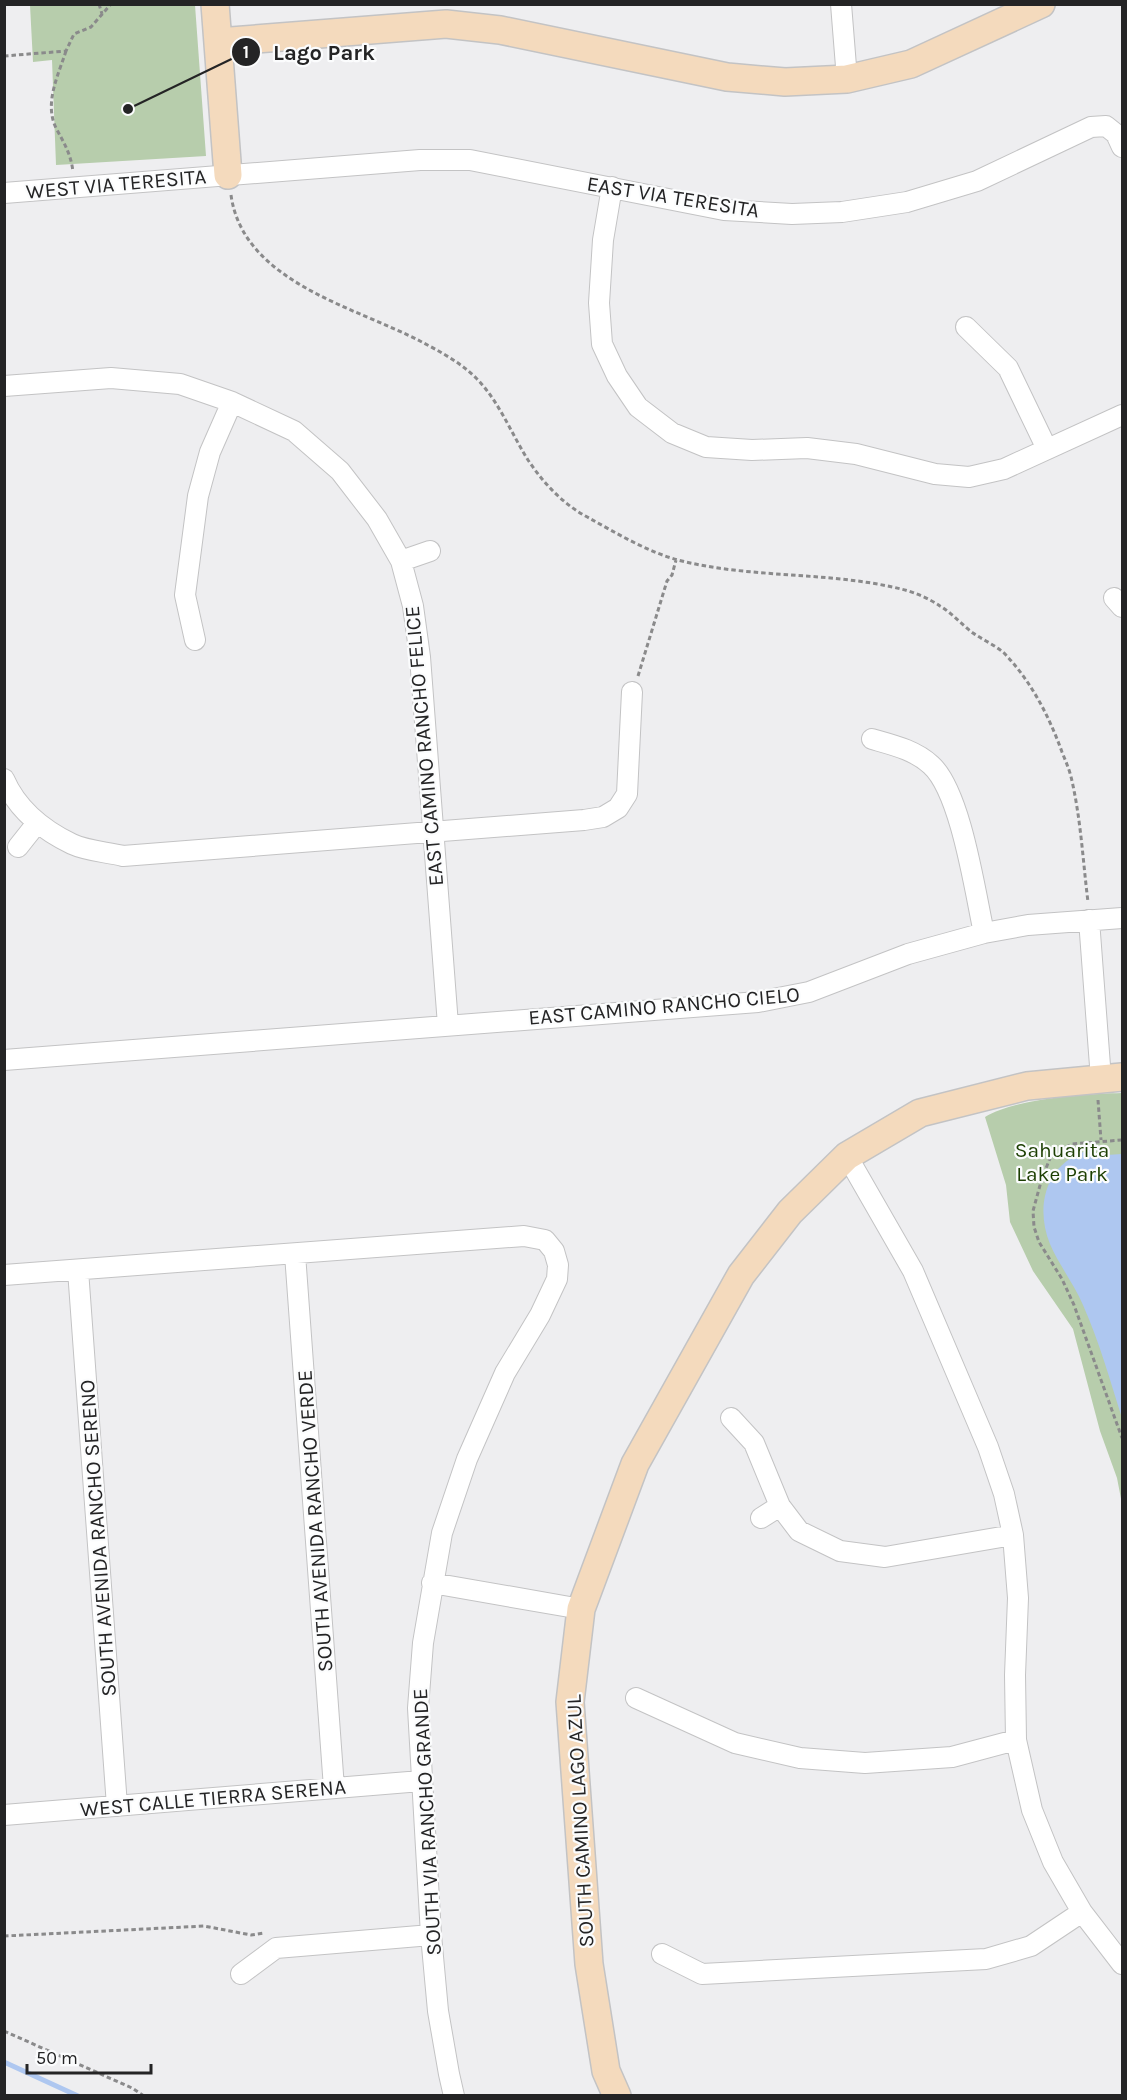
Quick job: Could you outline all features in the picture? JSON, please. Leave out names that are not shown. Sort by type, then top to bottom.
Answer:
[{"type":"street","points":[[215,4],[228,175]]},
{"type":"street","points":[[841,4],[847,79]]},
{"type":"street","points":[[218,42],[446,24],[500,30],[727,77],[784,82],[847,79],[911,64],[1041,4]]},
{"type":"street","name":"EAST VIA TERESITA","points":[[228,175],[420,160],[470,160],[724,210],[792,214],[842,212],[907,202],[977,181],[1091,127],[1106,126],[1116,134],[1122,147]]},
{"type":"street","name":"WEST VIA TERESITA","points":[[4,193],[228,175]]},
{"type":"street","points":[[612,187],[603,240],[600,292],[603,344],[617,376],[638,407],[672,434],[706,447],[752,450],[807,448],[856,454],[934,474],[969,477],[1004,469],[1122,415]]},
{"type":"street","points":[[966,327],[1008,368],[1047,449]]},
{"type":"street","name":"EAST CAMINO RANCHO FELICE","points":[[4,386],[111,378],[180,384],[232,402],[294,431],[340,471],[377,519],[401,561],[413,606],[420,657],[448,1026]]},
{"type":"street","points":[[195,640],[184,595],[198,496],[210,452],[232,402]]},
{"type":"street","points":[[401,561],[430,551]]},
{"type":"street","points":[[4,779],[11,794],[37,823],[74,844],[123,856],[584,820],[603,817],[618,808],[627,794],[633,692]]},
{"type":"street","points":[[872,739],[908,750],[932,766],[951,795],[962,831],[984,933]]},
{"type":"street","points":[[18,847],[37,823]]},
{"type":"street","name":"EAST CAMINO RANCHO CIELO","points":[[4,1060],[758,1002],[809,993],[908,954],[984,933],[1028,925],[1122,918]]},
{"type":"street","points":[[1089,920],[1107,1078]]},
{"type":"street","name":"SOUTH CAMINO LAGO AZUL","points":[[617,2096],[606,2071],[589,1964],[570,1702],[581,1609],[635,1464],[741,1275],[790,1212],[847,1156],[920,1113],[1027,1086],[1107,1078]]},
{"type":"street","points":[[847,1156],[885,1219],[918,1282],[988,1447],[1004,1494],[1013,1535],[1018,1598],[1015,1675],[1016,1740],[1032,1810],[1053,1862],[1082,1912],[1122,1964]]},
{"type":"street","name":"SOUTH VIA RANCHO GRANDE","points":[[295,1254],[524,1236],[545,1240],[554,1251],[558,1265],[557,1279],[540,1315],[505,1373],[467,1459],[442,1533],[423,1642],[418,1708],[431,1935],[438,2011],[448,2074],[454,2096]]},
{"type":"street","points":[[4,1275],[295,1254]]},
{"type":"street","name":"SOUTH AVENIDA RANCHO VERDE","points":[[295,1254],[334,1788]]},
{"type":"street","name":"SOUTH AVENIDA RANCHO SERENO","points":[[78,1270],[117,1806]]},
{"type":"street","points":[[731,1418],[754,1443],[780,1506],[799,1531],[840,1551],[885,1557],[1013,1535]]},
{"type":"street","points":[[761,1518],[780,1506]]},
{"type":"street","points":[[432,1583],[581,1609]]},
{"type":"street","points":[[636,1698],[735,1743],[800,1758],[865,1763],[952,1757],[1016,1740]]},
{"type":"street","name":"WEST CALLE TIERRA SERENA","points":[[4,1815],[421,1781]]},
{"type":"street","points":[[662,1954],[702,1974],[986,1959],[1031,1946],[1082,1912]]},
{"type":"street","points":[[242,1974],[276,1948],[431,1935]]},
{"type":"path","points":[[99,4],[102,14]]},
{"type":"path","points":[[74,187],[71,159],[55,126],[50,101],[74,34],[91,27],[111,4]]},
{"type":"path","points":[[4,56],[66,51]]},
{"type":"path","points":[[228,175],[236,219],[265,258],[290,278],[320,296],[417,339],[449,357],[476,378],[500,409],[529,461],[559,498],[585,516],[632,541],[676,560],[737,570],[823,577],[904,590],[940,606],[972,632],[1002,651],[1031,687],[1051,723],[1072,778],[1079,820],[1089,920]]},
{"type":"path","points":[[633,692],[667,580],[672,575],[676,560]]},
{"type":"path","points":[[1101,1140],[1107,1078]]},
{"type":"path","points":[[1122,1140],[1072,1144],[1051,1156],[1033,1211],[1034,1227],[1039,1242],[1062,1279],[1074,1305],[1122,1438]]},
{"type":"path","points":[[4,1936],[204,1926],[251,1935],[275,1932]]},
{"type":"path","points":[[4,2031],[132,2088],[144,2096]]},
{"type":"green space","points":[[30,5],[195,5],[206,156],[56,165],[52,60],[33,62]]},
{"type":"green space","name":"Sahuarita Lake Park","points":[[1122,1093],[1122,1504],[1117,1478],[1100,1431],[1073,1329],[1033,1271],[1010,1222],[1006,1185],[985,1117],[1015,1105],[1033,1101]]},
{"type":"water","points":[[1091,1150],[1091,1156],[1122,1154],[1122,1418],[1094,1332],[1079,1297],[1050,1244],[1043,1214],[1044,1200],[1054,1174],[1076,1155]]},
{"type":"waterway","points":[[4,2062],[78,2096]]},
{"type":"place","name":"Lago Park","points":[[128,109]]}]
